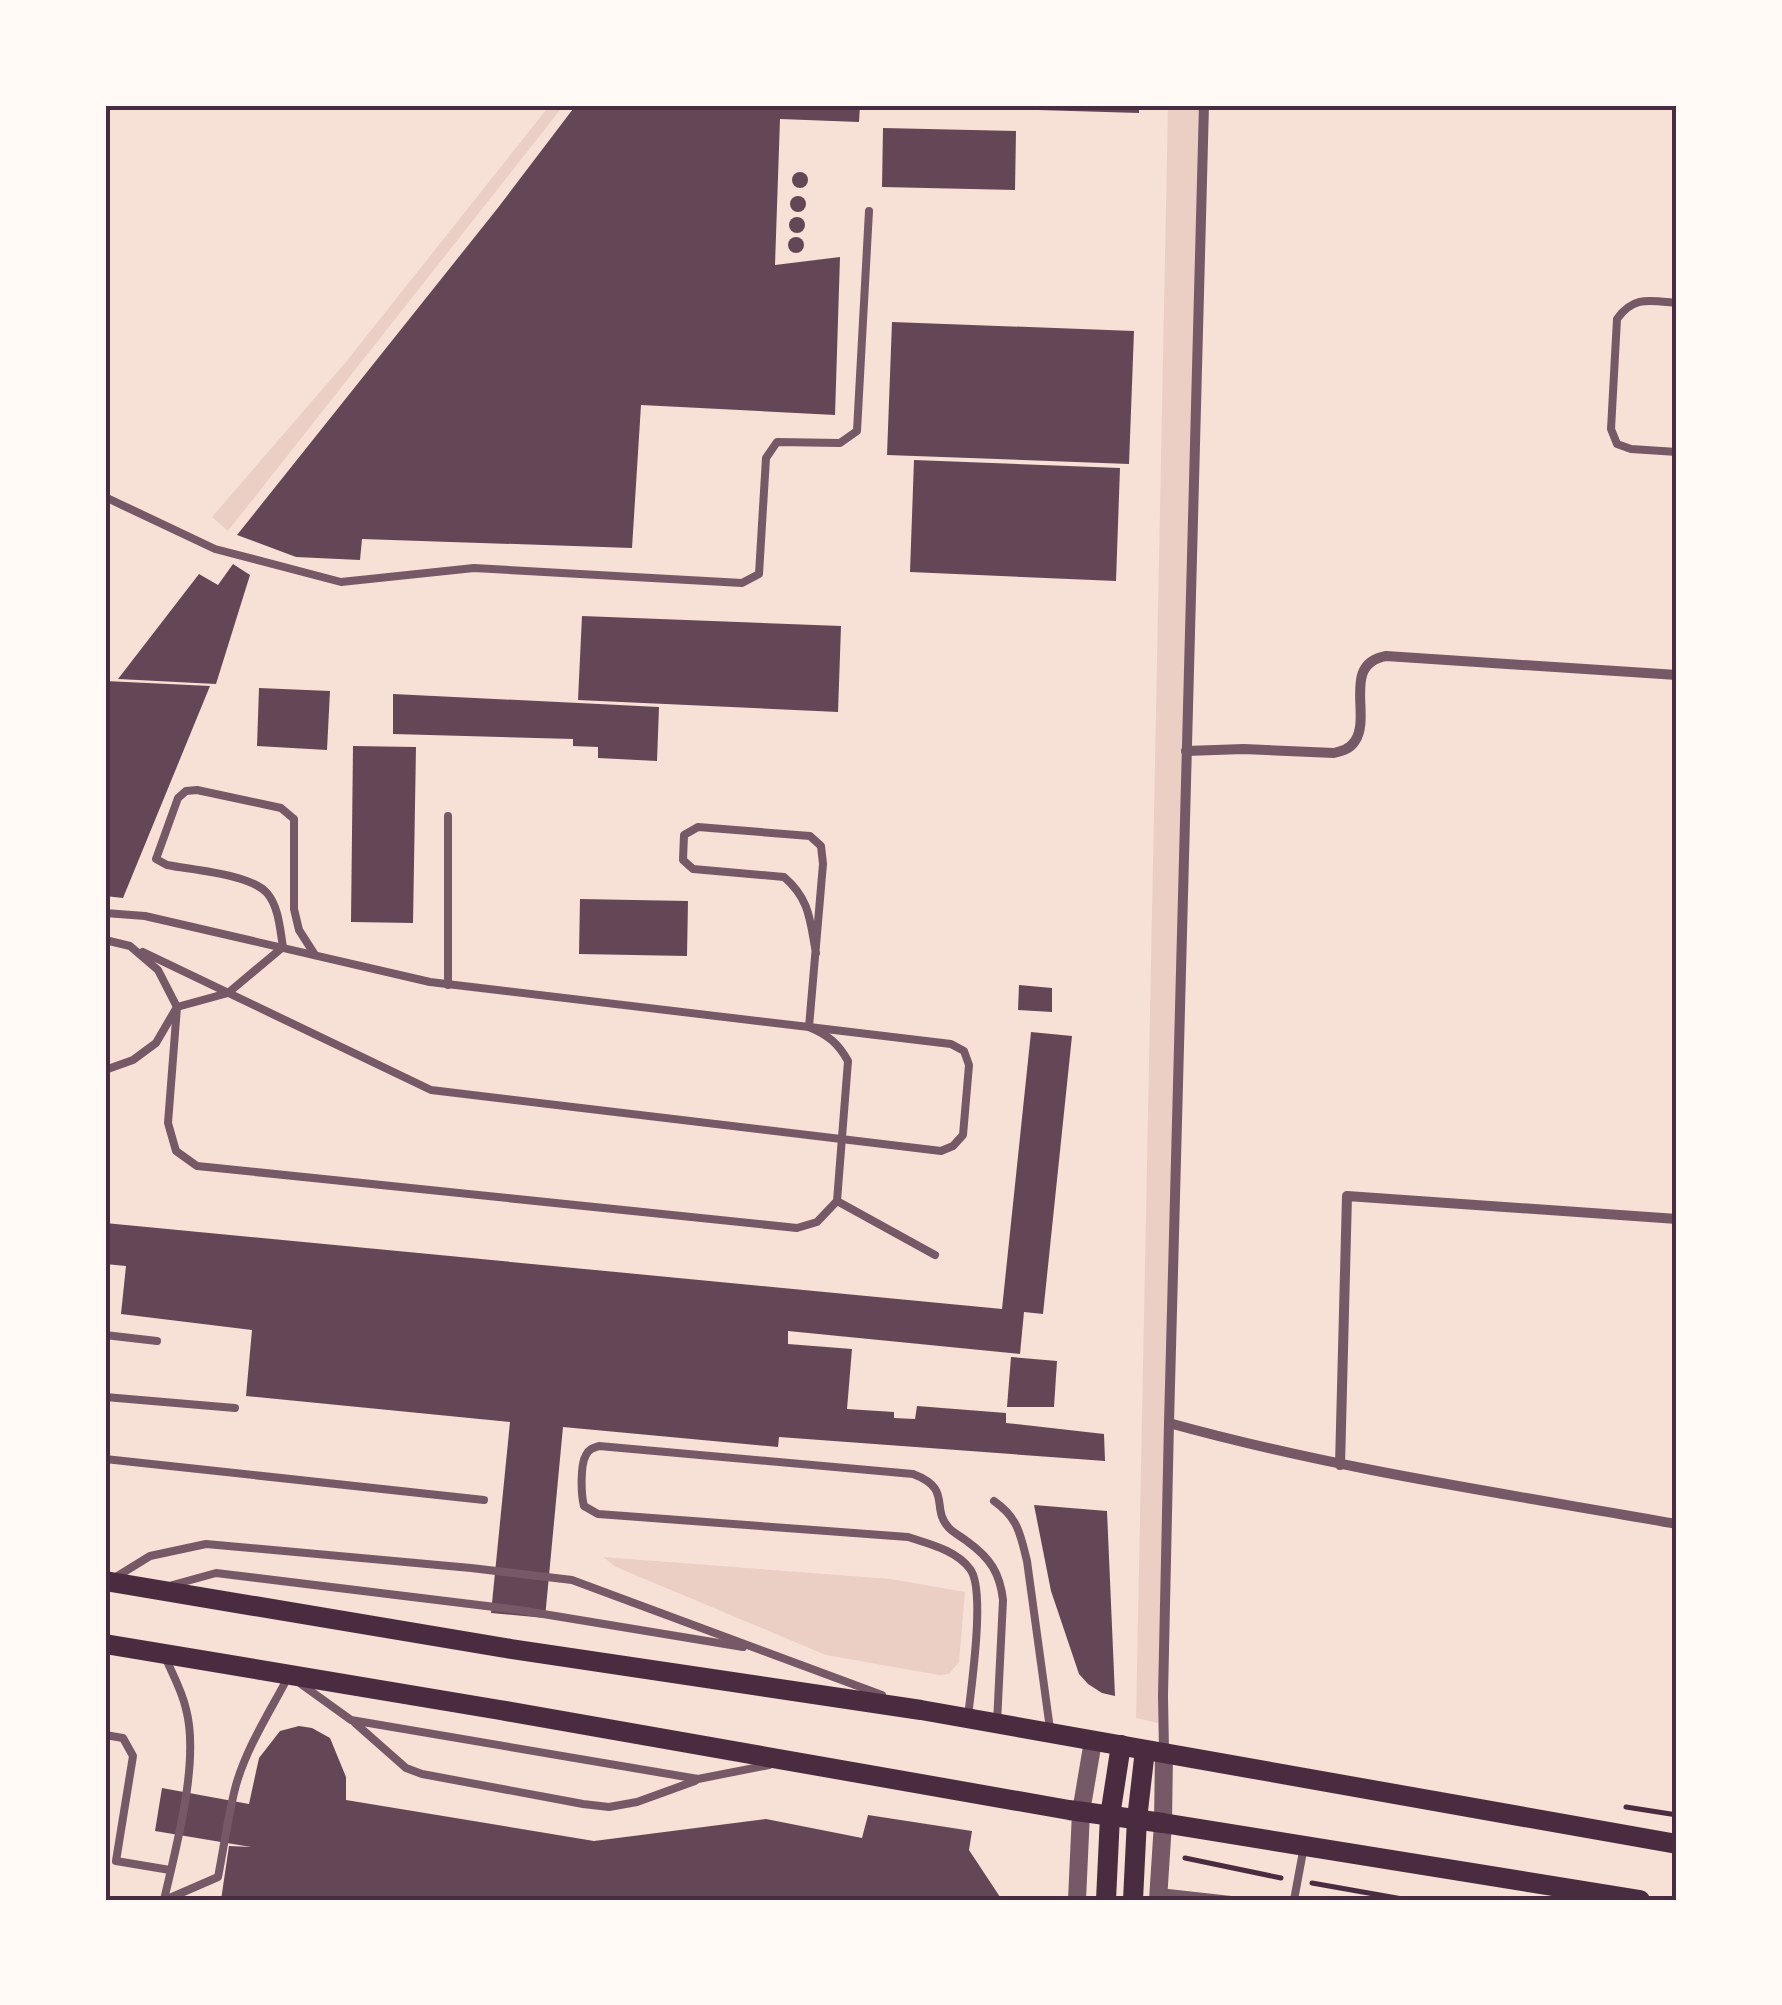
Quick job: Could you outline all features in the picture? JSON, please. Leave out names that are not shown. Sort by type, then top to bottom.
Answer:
[{"type":"main road","points":[[106,1582],[511,1649],[968,1718],[1677,1844]]},
{"type":"main road","points":[[105,1644],[1080,1812],[1640,1900]]},
{"type":"main road","points":[[1106,1900],[1110,1816],[1121,1745]]},
{"type":"main road","points":[[1133,1900],[1137,1819],[1154,1751]]},
{"type":"street","points":[[1158,1896],[1163,1823],[1154,1751],[1163,1676],[1204,105]]},
{"type":"street","points":[[1186,751],[1244,749],[1334,754],[1346,750],[1358,734],[1366,666],[1375,658],[1386,656],[1677,675]]},
{"type":"street","points":[[1340,1465],[1347,1196],[1677,1219]]},
{"type":"street","points":[[1169,1423],[1340,1465],[1677,1524]]},
{"type":"street","points":[[1077,1900],[1080,1812],[1092,1741]]},
{"type":"lane","points":[[105,497],[214,549],[341,582],[474,568],[742,583],[759,574],[766,458],[777,442],[840,443],[858,431],[870,211]]},
{"type":"lane","points":[[1677,303],[1642,300],[1626,306],[1617,319],[1611,429],[1617,444],[1631,449],[1677,452]]},
{"type":"lane","points":[[283,947],[276,909],[266,892],[243,880],[167,865],[156,859],[178,798],[186,791],[281,808],[294,819],[294,909],[300,930],[315,954]]},
{"type":"lane","points":[[448,816],[448,985]]},
{"type":"lane","points":[[808,1027],[816,953],[823,864],[821,846],[810,836],[698,827],[684,835],[683,860],[693,869],[784,877],[795,886],[809,914],[816,953]]},
{"type":"lane","points":[[105,914],[145,916],[448,985],[952,1044],[964,1051],[970,1065],[962,1135],[953,1146],[941,1151],[431,1090],[130,946],[105,940]]},
{"type":"lane","points":[[130,946],[158,970],[177,1007],[168,1124],[176,1151],[197,1166],[798,1228],[817,1222],[837,1201],[848,1061],[828,1034],[808,1027]]},
{"type":"lane","points":[[105,1070],[133,1060],[156,1043],[177,1007],[228,992],[283,947]]},
{"type":"lane","points":[[837,1201],[935,1255]]},
{"type":"lane","points":[[105,1334],[156,1341]]},
{"type":"lane","points":[[105,1396],[235,1408]]},
{"type":"lane","points":[[968,1718],[978,1600],[972,1570],[956,1557],[908,1537],[598,1514],[584,1506],[581,1497],[586,1454],[599,1446],[913,1474],[928,1480],[938,1494],[946,1524],[992,1562],[1001,1581],[997,1723]]},
{"type":"lane","points":[[105,1459],[484,1500]]},
{"type":"lane","points":[[994,1501],[1009,1512],[1024,1548],[1051,1733]]},
{"type":"lane","points":[[106,1582],[150,1556],[206,1544],[572,1580],[920,1710]]},
{"type":"lane","points":[[155,1590],[216,1572],[520,1610],[762,1650]]},
{"type":"lane","points":[[164,1654],[188,1712],[190,1744],[188,1778],[164,1900]]},
{"type":"lane","points":[[164,1900],[218,1877],[241,1770],[289,1675],[351,1720],[406,1768],[584,1804],[609,1807],[638,1802],[698,1780],[788,1762]]},
{"type":"lane","points":[[351,1720],[698,1780]]},
{"type":"lane","points":[[105,1735],[123,1738],[132,1756],[116,1860],[170,1870]]},
{"type":"lane","points":[[1294,1900],[1304,1846]]},
{"type":"lane","points":[[1158,1896],[1231,1900]]},
{"type":"shaded area","points":[[550,105],[564,105],[228,531],[212,517],[345,363]]},
{"type":"shaded area","points":[[1168,105],[1201,105],[1158,1723],[1136,1718]]},
{"type":"shaded area","points":[[603,1557],[891,1579],[965,1592],[959,1662],[949,1674],[939,1675],[826,1655],[616,1567]]},
{"type":"building","points":[[576,105],[860,105],[859,122],[780,119],[775,265],[840,257],[835,415],[641,405],[632,548],[362,539],[360,560],[296,557],[237,535],[497,209]]},
{"type":"building","points":[[1038,105],[1139,105],[1139,113],[1038,110]]},
{"type":"building","points":[[883,128],[1016,131],[1015,190],[882,187]]},
{"type":"building","points":[[800,172],[808,180],[800,188],[792,180]]},
{"type":"building","points":[[798,196],[806,204],[798,212],[790,204]]},
{"type":"building","points":[[797,217],[805,225],[797,233],[789,225]]},
{"type":"building","points":[[796,237],[804,245],[796,253],[788,245]]},
{"type":"building","points":[[892,322],[1134,331],[1129,464],[887,455]]},
{"type":"building","points":[[914,460],[1120,468],[1116,581],[910,572]]},
{"type":"building","points":[[233,564],[250,575],[216,684],[118,679],[199,574],[218,585]]},
{"type":"building","points":[[582,616],[841,626],[838,712],[578,700]]},
{"type":"building","points":[[105,681],[210,686],[123,898],[105,896]]},
{"type":"building","points":[[259,688],[330,691],[327,750],[257,746]]},
{"type":"building","points":[[393,694],[659,707],[657,761],[598,758],[598,747],[573,746],[573,739],[393,734]]},
{"type":"building","points":[[353,746],[416,747],[413,923],[351,922]]},
{"type":"building","points":[[580,899],[688,901],[687,956],[579,954]]},
{"type":"building","points":[[1019,985],[1052,988],[1052,1012],[1018,1010]]},
{"type":"building","points":[[1031,1032],[1072,1036],[1043,1314],[1024,1312],[1020,1354],[788,1331],[788,1344],[852,1349],[847,1409],[894,1412],[894,1418],[915,1419],[917,1406],[1006,1413],[1006,1423],[1104,1434],[1105,1461],[779,1437],[778,1447],[563,1427],[545,1618],[491,1613],[510,1422],[246,1396],[252,1330],[121,1314],[126,1266],[105,1264],[105,1223],[1002,1309]]},
{"type":"building","points":[[1011,1357],[1057,1361],[1054,1407],[1007,1407]]},
{"type":"building","points":[[1034,1505],[1107,1511],[1115,1696],[1102,1693],[1079,1674],[1051,1591]]},
{"type":"building","points":[[299,1726],[330,1738],[346,1777],[346,1800],[594,1841],[766,1819],[862,1838],[868,1815],[972,1831],[969,1850],[1002,1900],[221,1900],[229,1846],[251,1847],[155,1831],[162,1788],[249,1804],[259,1758],[280,1731]]}]
